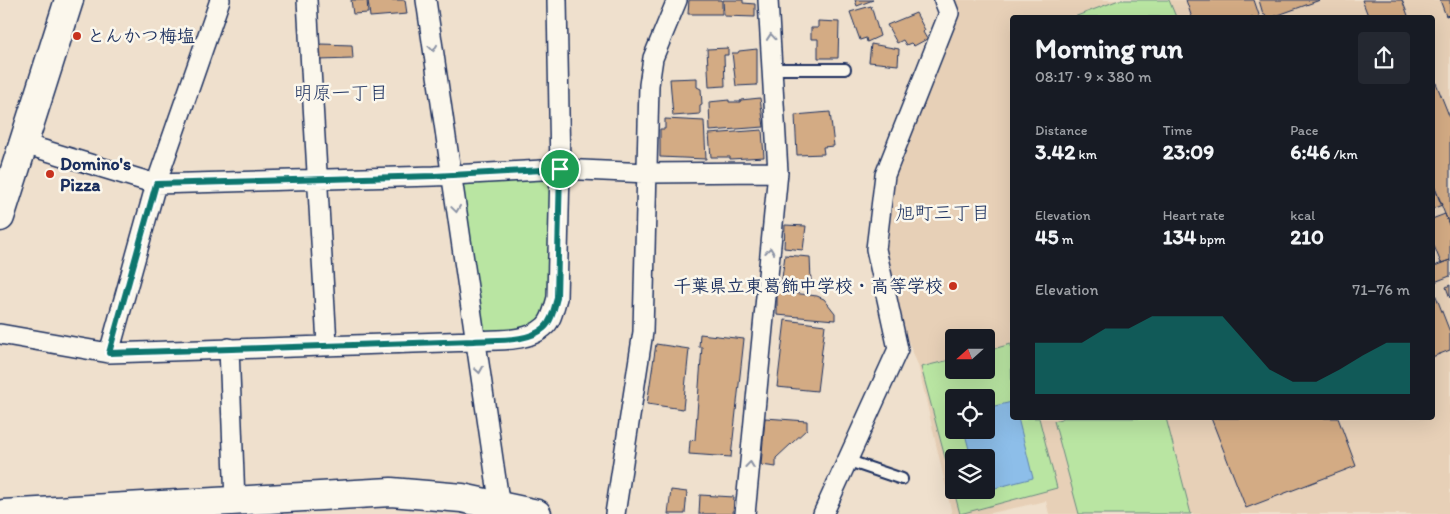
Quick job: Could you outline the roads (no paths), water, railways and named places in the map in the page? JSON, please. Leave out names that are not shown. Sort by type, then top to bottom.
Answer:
[{"type":"street","points":[[0,217],[69,0]]},
{"type":"street","points":[[109,353],[156,184],[220,0]]},
{"type":"street","points":[[307,0],[328,344]]},
{"type":"street","points":[[426,0],[474,341],[501,510]]},
{"type":"street","points":[[0,334],[109,353],[328,344],[474,341],[516,338],[529,335],[544,328],[557,298],[560,169],[557,0]]},
{"type":"street","points":[[615,514],[643,332],[649,85],[653,58],[677,0]]},
{"type":"street","points":[[745,514],[778,172],[768,0]]},
{"type":"street","points":[[824,514],[898,349],[876,249],[885,175],[949,13],[944,0]]},
{"type":"street","points":[[24,144],[156,184],[451,176],[560,169],[648,173],[778,172]]},
{"type":"street","points":[[228,348],[235,501]]},
{"type":"street","points":[[3,514],[390,492],[423,493],[501,510],[537,514]]},
{"type":"lane","points":[[773,70],[845,70]]},
{"type":"lane","points":[[849,461],[902,479]]},
{"type":"water","points":[[1010,402],[1010,420],[1018,420],[1033,478],[995,488],[995,449],[969,449],[966,439],[995,439],[995,406]]},
{"type":"place","name":"とんかつ梅塩","points":[[77,36]]},
{"type":"place","name":"Domino's Pizza","points":[[50,174]]},
{"type":"place","name":"千葉県立東葛飾中学校・高等学校","points":[[953,286]]},
{"type":"district","name":"明原一丁目","points":[[341,92]]},
{"type":"district","name":"旭町三丁目","points":[[943,212]]}]
